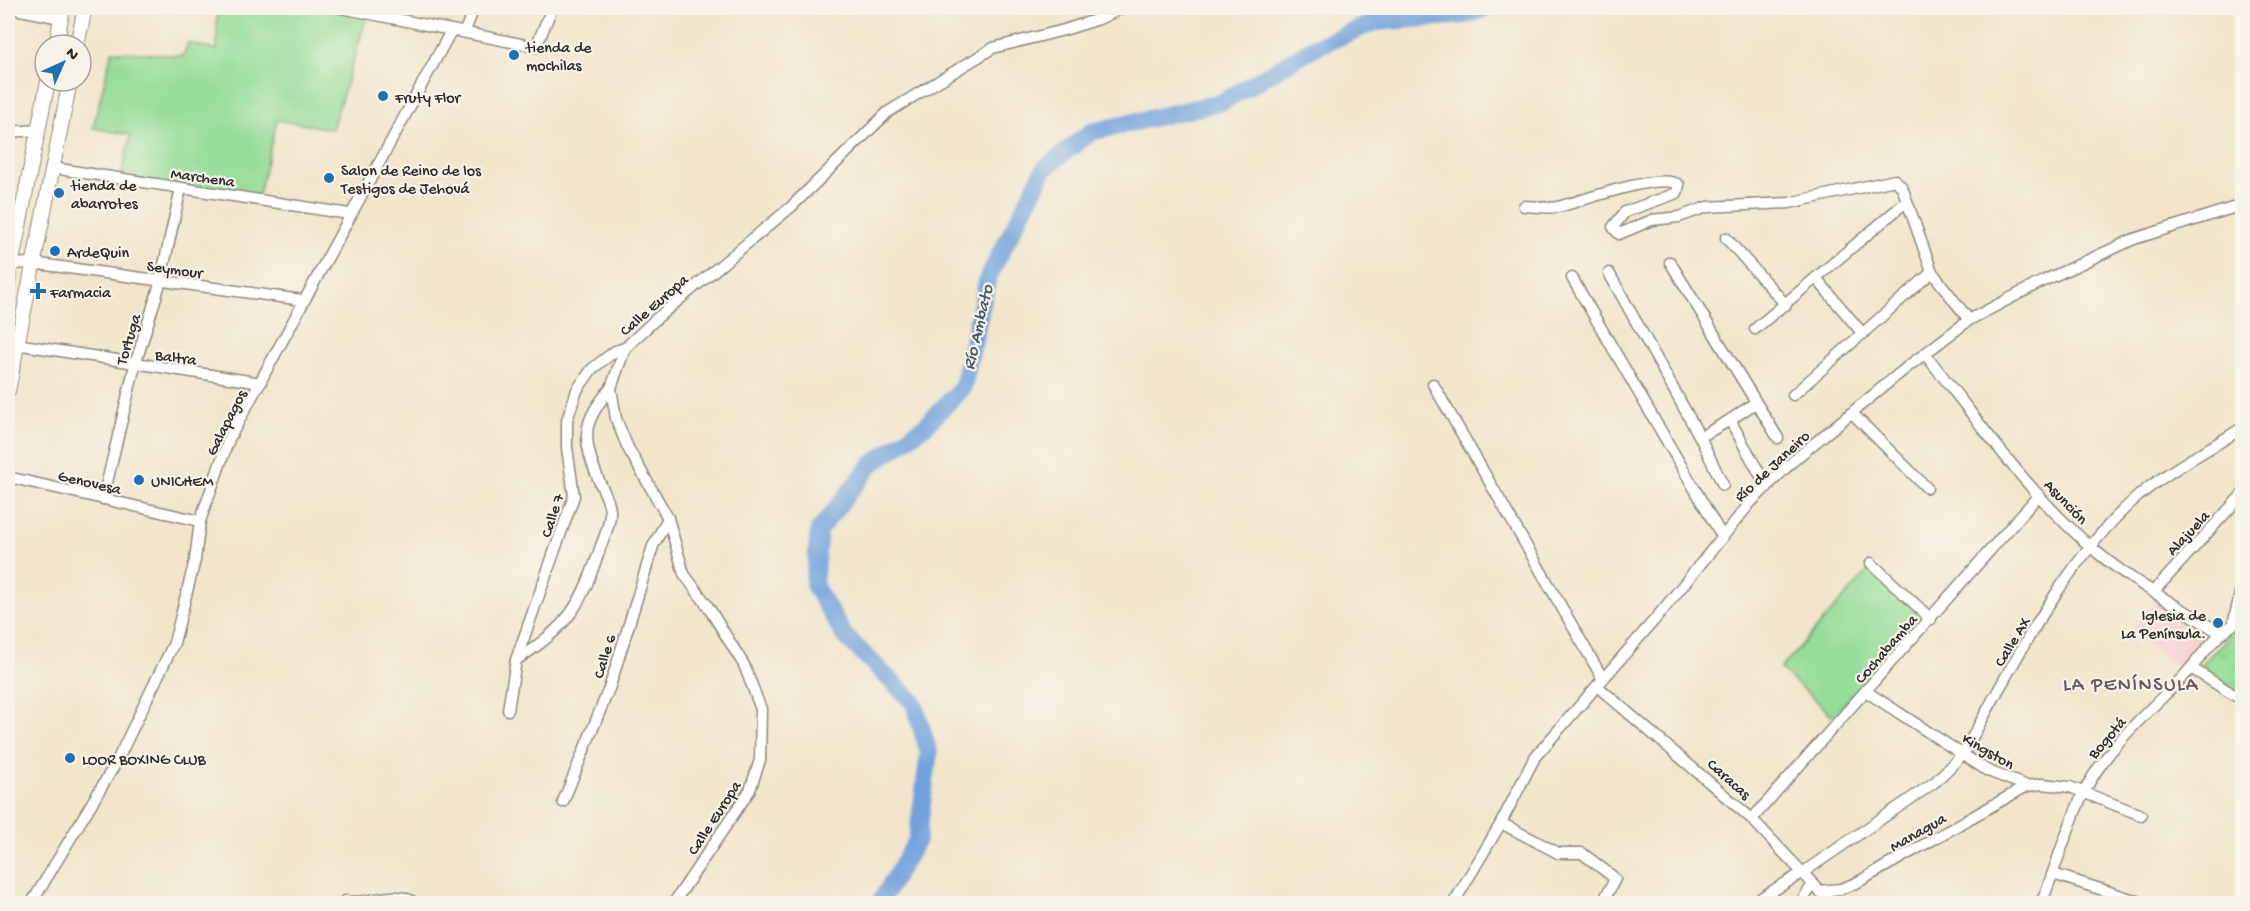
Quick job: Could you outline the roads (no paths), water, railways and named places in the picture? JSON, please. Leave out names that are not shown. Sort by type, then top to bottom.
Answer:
[{"type":"main road","points":[[80,33],[85,8]]},
{"type":"main road","points":[[58,33],[62,13]]},
{"type":"main road","points":[[8,281],[9,263],[46,93]]},
{"type":"main road","points":[[8,391],[68,93]]},
{"type":"street","points":[[10,8],[62,13]]},
{"type":"street","points":[[341,8],[536,47],[552,8]]},
{"type":"street","points":[[465,31],[474,8]]},
{"type":"street","name":"Calle Europa","points":[[674,903],[750,790],[760,760],[761,709],[744,665],[707,605],[684,574],[668,518],[628,448],[616,419],[611,388],[625,348],[657,318],[791,207],[888,112],[993,48],[1064,30],[1099,19],[1122,8]]},
{"type":"street","name":"Galapagos","points":[[32,903],[116,763],[174,643],[195,560],[200,521],[229,439],[261,383],[302,300],[450,31]]},
{"type":"street","points":[[8,132],[39,130]]},
{"type":"street","name":"Marchena","points":[[53,168],[349,214]]},
{"type":"street","points":[[1524,206],[1555,207],[1605,195],[1620,187],[1669,182],[1679,185],[1677,193],[1644,203],[1617,219],[1613,227],[1619,234],[1652,220],[1679,217],[1707,207],[1789,203],[1895,180],[1902,187],[1932,272],[1969,320]]},
{"type":"street","name":"Tortuga","points":[[103,499],[135,365],[160,281],[182,188]]},
{"type":"street","points":[[1755,329],[1906,202]]},
{"type":"street","name":"Río de Janeiro","points":[[1453,903],[1501,823],[1535,757],[1600,683],[1722,536],[1794,460],[1969,320],[2043,281],[2134,239],[2242,206]]},
{"type":"street","points":[[1726,238],[1786,305]]},
{"type":"street","points":[[1670,262],[1778,438]]},
{"type":"street","name":"Seymour","points":[[9,263],[32,263],[302,300]]},
{"type":"street","points":[[1793,395],[1932,272]]},
{"type":"street","points":[[1610,273],[1700,437],[1723,485]]},
{"type":"street","points":[[1572,278],[1722,536]]},
{"type":"street","points":[[1816,278],[1863,334]]},
{"type":"street","name":"Baltra","points":[[16,344],[135,365],[261,383]]},
{"type":"street","name":"Calle 7","points":[[508,710],[516,660],[574,496],[575,488],[567,448],[567,420],[577,390],[592,369],[615,351],[625,348]]},
{"type":"street","name":"Asunción","points":[[1924,354],[2038,495],[2090,546],[2154,591],[2220,633]]},
{"type":"street","name":"Caracas","points":[[1433,384],[1600,683],[1752,819],[1832,903]]},
{"type":"street","points":[[516,660],[543,643],[566,620],[586,591],[610,511],[585,441],[593,412],[611,388]]},
{"type":"street","points":[[1700,437],[1755,403]]},
{"type":"street","points":[[1852,413],[1927,488]]},
{"type":"street","points":[[1730,420],[1767,487]]},
{"type":"street","name":"Calle AX","points":[[1751,903],[1802,873],[1935,782],[1963,754],[2012,668],[2090,546],[2138,497],[2242,428]]},
{"type":"street","name":"Genovesa","points":[[8,477],[200,521]]},
{"type":"street","name":"Cochabamba","points":[[1752,819],[1867,692],[2038,495]]},
{"type":"street","name":"Alajuela","points":[[2154,591],[2242,495]]},
{"type":"street","name":"Calle 6","points":[[563,802],[610,686],[653,546],[668,518]]},
{"type":"street","points":[[1870,563],[1931,618]]},
{"type":"street","name":"Bogotá","points":[[2041,903],[2084,793],[2114,748],[2191,668],[2220,633],[2238,628],[2242,585]]},
{"type":"street","points":[[2191,668],[2242,700]]},
{"type":"street","name":"Kingston","points":[[1867,692],[1988,771],[2026,786],[2056,784],[2141,815]]},
{"type":"street","name":"Managua","points":[[1816,887],[1841,889],[1858,882],[2026,786]]},
{"type":"street","points":[[1501,823],[1558,853],[1582,854],[1612,876],[1615,879],[1602,903]]},
{"type":"street","points":[[2053,874],[2147,903]]},
{"type":"street","points":[[1800,903],[1816,887]]},
{"type":"street","points":[[345,901],[354,903],[398,896],[407,897],[416,903]]},
{"type":"street","points":[[2196,903],[2214,903]]},
{"type":"waterway","name":"Río Ambato","points":[[879,904],[917,840],[929,753],[914,703],[844,635],[814,585],[819,530],[871,465],[926,425],[963,387],[988,277],[1045,168],[1091,132],[1222,102],[1313,48],[1375,22],[1466,15],[1487,8]]},
{"type":"place","name":"tienda de mochilas","points":[[514,55]]},
{"type":"place","name":"Fruty Flor","points":[[383,96]]},
{"type":"place","name":"Salon de Reino de los Testigos de Jehová","points":[[329,178]]},
{"type":"place","name":"tienda de abarrotes","points":[[59,193]]},
{"type":"place","name":"ArdeQuin","points":[[55,251]]},
{"type":"place","name":"Farmacia","points":[[38,291]]},
{"type":"place","name":"UNICHEM","points":[[139,480]]},
{"type":"place","name":"Iglesia de La Península.","points":[[2218,623]]},
{"type":"place","name":"LOOR BOXING CLUB","points":[[70,758]]},
{"type":"district","name":"LA PENÍNSULA","points":[[2131,683]]}]
